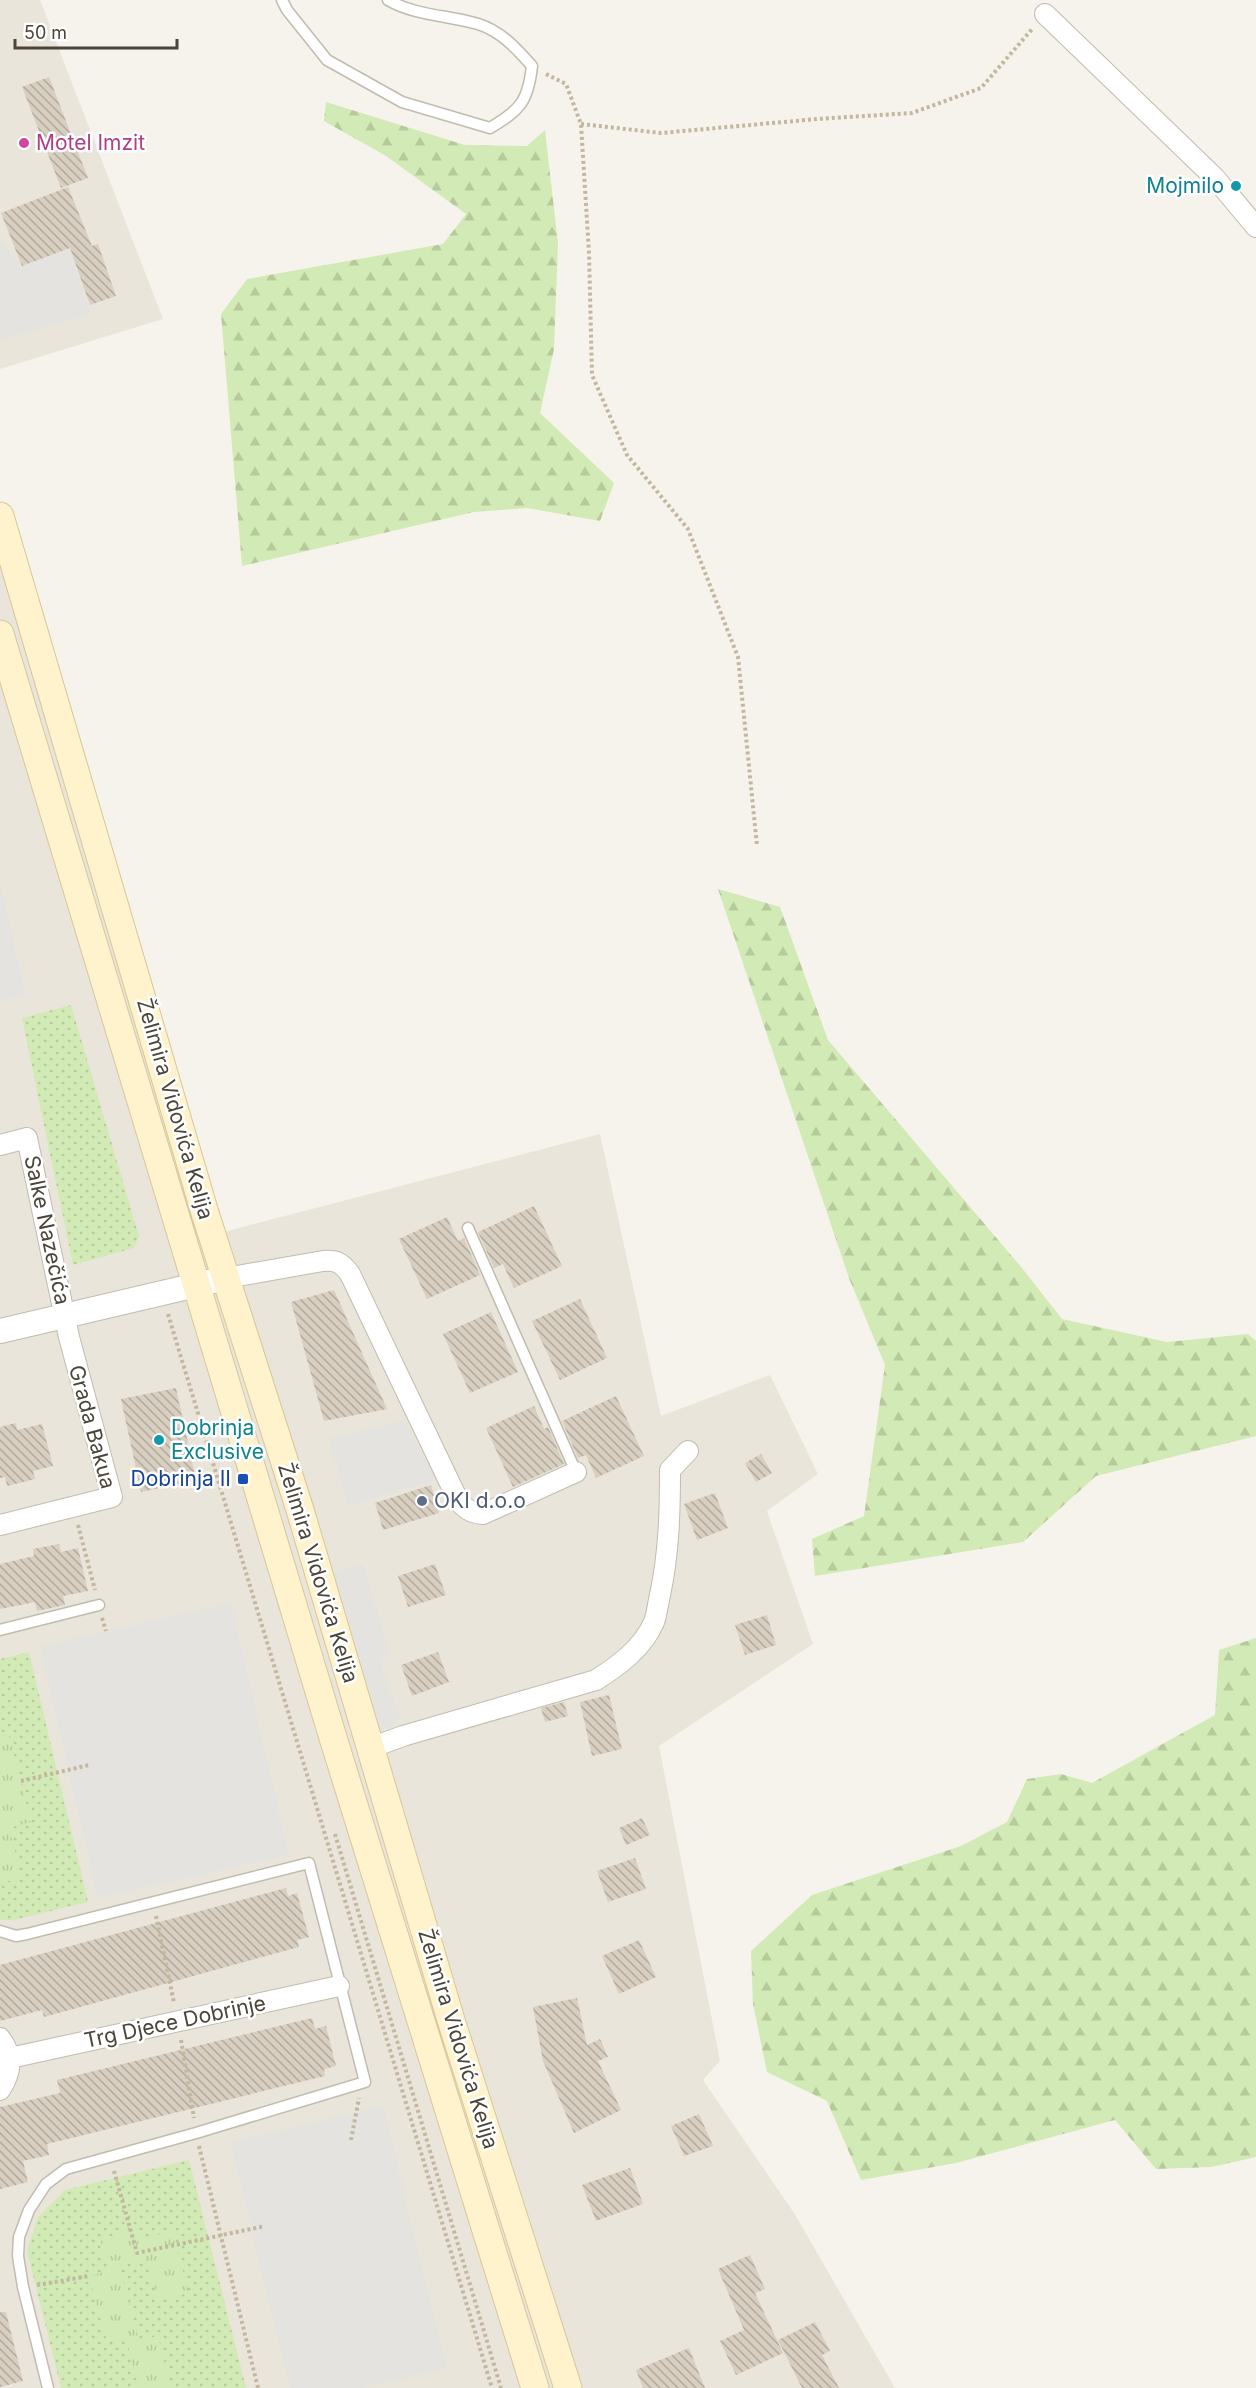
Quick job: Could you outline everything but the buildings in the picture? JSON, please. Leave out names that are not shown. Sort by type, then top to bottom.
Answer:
[{"type":"main road","name":"Želimira Vidovića Kelija","points":[[0,516],[226,1278],[300,1510],[445,2000],[567,2388]]},
{"type":"main road","name":"Želimira Vidovića Kelija","points":[[0,634],[195,1285],[535,2388]]},
{"type":"street","points":[[1045,14],[1215,178],[1256,226]]},
{"type":"street","name":"Salke Nazečića","points":[[0,1145],[27,1138],[64,1315]]},
{"type":"street","points":[[0,1331],[226,1278],[334,1260],[343,1264],[350,1274],[458,1500],[464,1508],[483,1514],[576,1472]]},
{"type":"street","name":"Grada Bakua","points":[[0,1525],[112,1497],[64,1315]]},
{"type":"street","points":[[370,1748],[403,1736],[596,1680],[624,1660],[638,1646],[654,1622],[663,1582],[669,1534],[670,1470],[688,1451]]},
{"type":"street","name":"Trg Djece Dobrinje","points":[[10,2058],[339,1986]]},
{"type":"street","points":[[0,2038],[10,2058],[10,2070],[0,2090]]},
{"type":"lane","points":[[282,0],[287,10],[327,60],[402,102],[490,128],[513,114],[529,90],[532,66],[513,43],[480,25],[426,14],[388,0]]},
{"type":"lane","points":[[468,1228],[576,1472]]},
{"type":"lane","points":[[0,1630],[99,1605]]},
{"type":"lane","points":[[0,1931],[16,1936],[27,1934],[309,1863],[365,2082],[66,2169],[46,2184],[28,2210],[19,2236],[18,2256],[23,2288],[48,2388]]},
{"type":"path","points":[[581,124],[661,133],[912,113],[981,88],[1045,14]]},
{"type":"path","points":[[532,66],[566,84],[581,124],[589,253],[592,375],[627,455],[688,529],[738,657],[757,846]]},
{"type":"path","points":[[167,1309],[492,2388]]},
{"type":"path","points":[[74,1507],[106,1631]]},
{"type":"path","points":[[21,1781],[89,1766]]},
{"type":"path","points":[[351,2140],[362,2083]]},
{"type":"path","points":[[110,2156],[137,2253],[265,2226]]},
{"type":"path","points":[[23,2288],[90,2276]]},
{"type":"shaded area","points":[[0,0],[40,0],[163,319],[0,369]]},
{"type":"shaded area","points":[[0,240],[23,266],[69,248],[91,314],[0,340]]},
{"type":"shaded area","points":[[0,515],[212,1235],[600,1134],[661,1416],[770,1375],[818,1474],[767,1511],[813,1644],[659,1746],[720,2061],[703,2080],[796,2216],[895,2388],[0,2388]]},
{"type":"shaded area","points":[[0,885],[26,995],[0,1001]]},
{"type":"shaded area","points":[[404,1420],[437,1480],[348,1506],[329,1439]]},
{"type":"shaded area","points":[[363,1564],[390,1654],[379,1659],[401,1720],[379,1732],[333,1573]]},
{"type":"shaded area","points":[[231,1603],[289,1855],[98,1898],[40,1646]]},
{"type":"shaded area","points":[[383,2106],[447,2368],[363,2388],[290,2388],[230,2142]]},
{"type":"green space","points":[[326,102],[465,145],[527,146],[545,130],[558,244],[554,349],[540,413],[614,483],[600,521],[527,508],[474,512],[242,566],[221,314],[247,279],[443,244],[466,214],[386,156],[324,121]]},
{"type":"green space","points":[[718,889],[780,907],[828,1040],[1022,1268],[1062,1319],[1167,1342],[1248,1334],[1256,1341],[1256,1436],[1096,1476],[1023,1542],[815,1576],[812,1539],[864,1516],[885,1365],[849,1278]]},
{"type":"green space","points":[[71,1005],[139,1236],[134,1248],[73,1265],[22,1018]]},
{"type":"green space","points":[[1256,1638],[1256,2157],[1211,2167],[1156,2169],[1115,2120],[956,2163],[861,2180],[827,2101],[767,2072],[753,2004],[751,1951],[812,1895],[961,1846],[1007,1822],[1027,1779],[1061,1774],[1092,1783],[1215,1715],[1219,1650]]},
{"type":"green space","points":[[29,1652],[88,1902],[14,1920],[0,1920],[0,1659]]},
{"type":"green space","points":[[8,1731],[31,1822],[9,1828],[22,1878],[0,1883],[0,1733]]},
{"type":"green space","points":[[189,2160],[246,2388],[61,2388],[27,2251],[38,2217],[65,2190]]},
{"type":"green space","points":[[139,2229],[142,2239],[172,2231],[189,2293],[158,2301],[146,2258],[119,2265],[139,2340],[158,2336],[171,2388],[139,2388],[126,2338],[107,2342],[89,2276],[109,2271],[100,2239]]},
{"type":"place","name":"Motel Imzit","points":[[24,143]]},
{"type":"place","name":"Mojmilo","points":[[1236,186]]},
{"type":"place","name":"Dobrinja Exclusive","points":[[159,1440]]},
{"type":"place","name":"Dobrinja II","points":[[243,1479]]},
{"type":"place","name":"OKI d.o.o","points":[[422,1501]]}]
